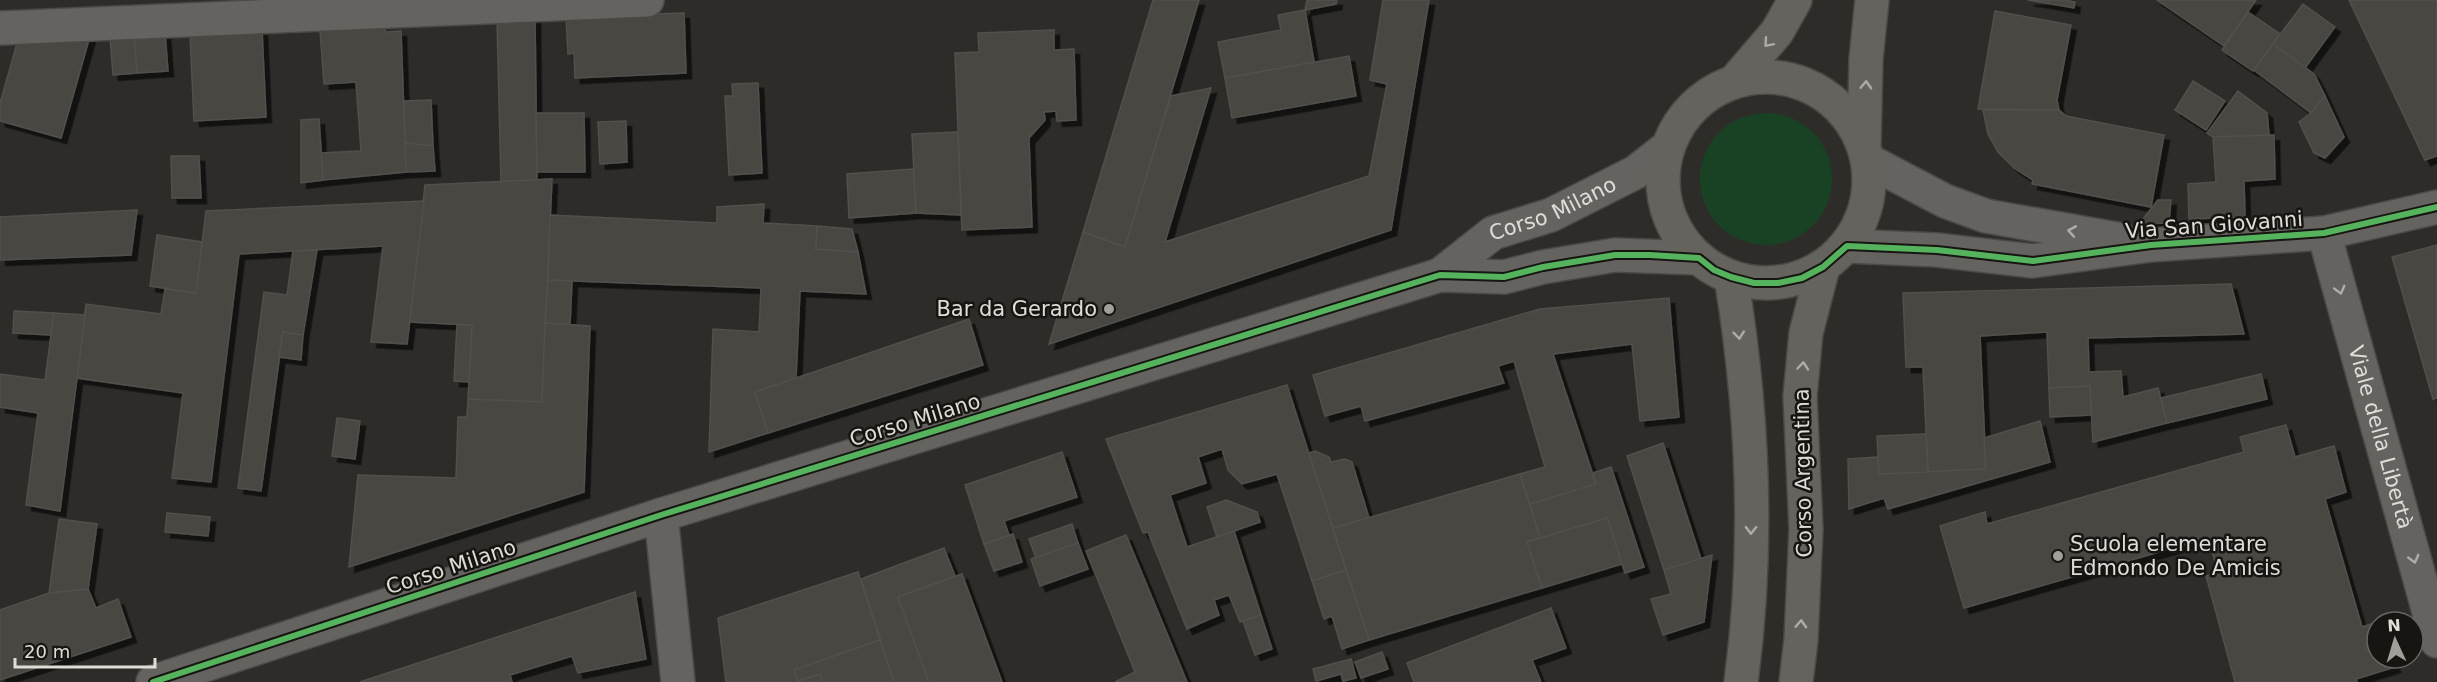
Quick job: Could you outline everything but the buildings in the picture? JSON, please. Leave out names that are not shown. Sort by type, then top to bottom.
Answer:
[{"type":"main road","points":[[1735,81],[1777,32],[1795,0]]},
{"type":"main road","points":[[1866,152],[1852,120],[1834,101],[1812,87],[1787,78],[1770,77],[1735,81],[1713,91],[1693,106],[1678,126],[1668,147],[1663,167],[1666,208],[1684,244],[1699,258],[1714,270],[1754,283],[1778,283],[1802,278],[1823,267],[1847,246],[1859,227],[1867,206],[1870,184],[1866,152],[1866,59],[1872,0]]},
{"type":"main road","name":"Corso Argentina","points":[[1796,682],[1801,640],[1806,529],[1800,396],[1806,333],[1823,267]]},
{"type":"main road","points":[[1731,277],[1743,371],[1750,470],[1748,616],[1741,682]]},
{"type":"street","points":[[4,21],[647,0]]},
{"type":"street","name":"Corso Milano","points":[[1440,275],[1493,233],[1560,210],[1636,172],[1668,147]]},
{"type":"street","name":"Via San Giovanni","points":[[1866,152],[1945,201],[1986,216],[2151,245]]},
{"type":"street","name":"Via San Giovanni","points":[[1847,246],[1937,250],[2033,261],[2151,245],[2324,233],[2437,207]]},
{"type":"street","name":"Viale della Libertà","points":[[2324,233],[2437,641]]},
{"type":"street","name":"Corso Milano","points":[[153,682],[661,515],[1440,275],[1504,277],[1543,267],[1615,255],[1699,258]]},
{"type":"street","points":[[661,515],[678,682]]},
{"type":"green space","points":[[1766,113],[1791,118],[1813,132],[1827,154],[1832,179],[1827,204],[1813,226],[1791,240],[1766,245],[1741,240],[1719,226],[1705,204],[1700,179],[1705,154],[1719,132],[1741,118]]},
{"type":"cycle path","points":[[153,682],[661,515],[1440,275],[1504,277],[1543,267],[1615,255],[1650,255],[1699,258],[1714,270],[1731,277],[1754,283],[1778,283],[1802,278],[1823,267],[1847,246],[1937,250],[2033,261],[2151,245],[2324,233],[2437,207]]},
{"type":"place","name":"Bar da Gerardo","points":[[1109,309]]},
{"type":"place","name":"Scuola elementare Edmondo De Amicis","points":[[2058,556]]}]
